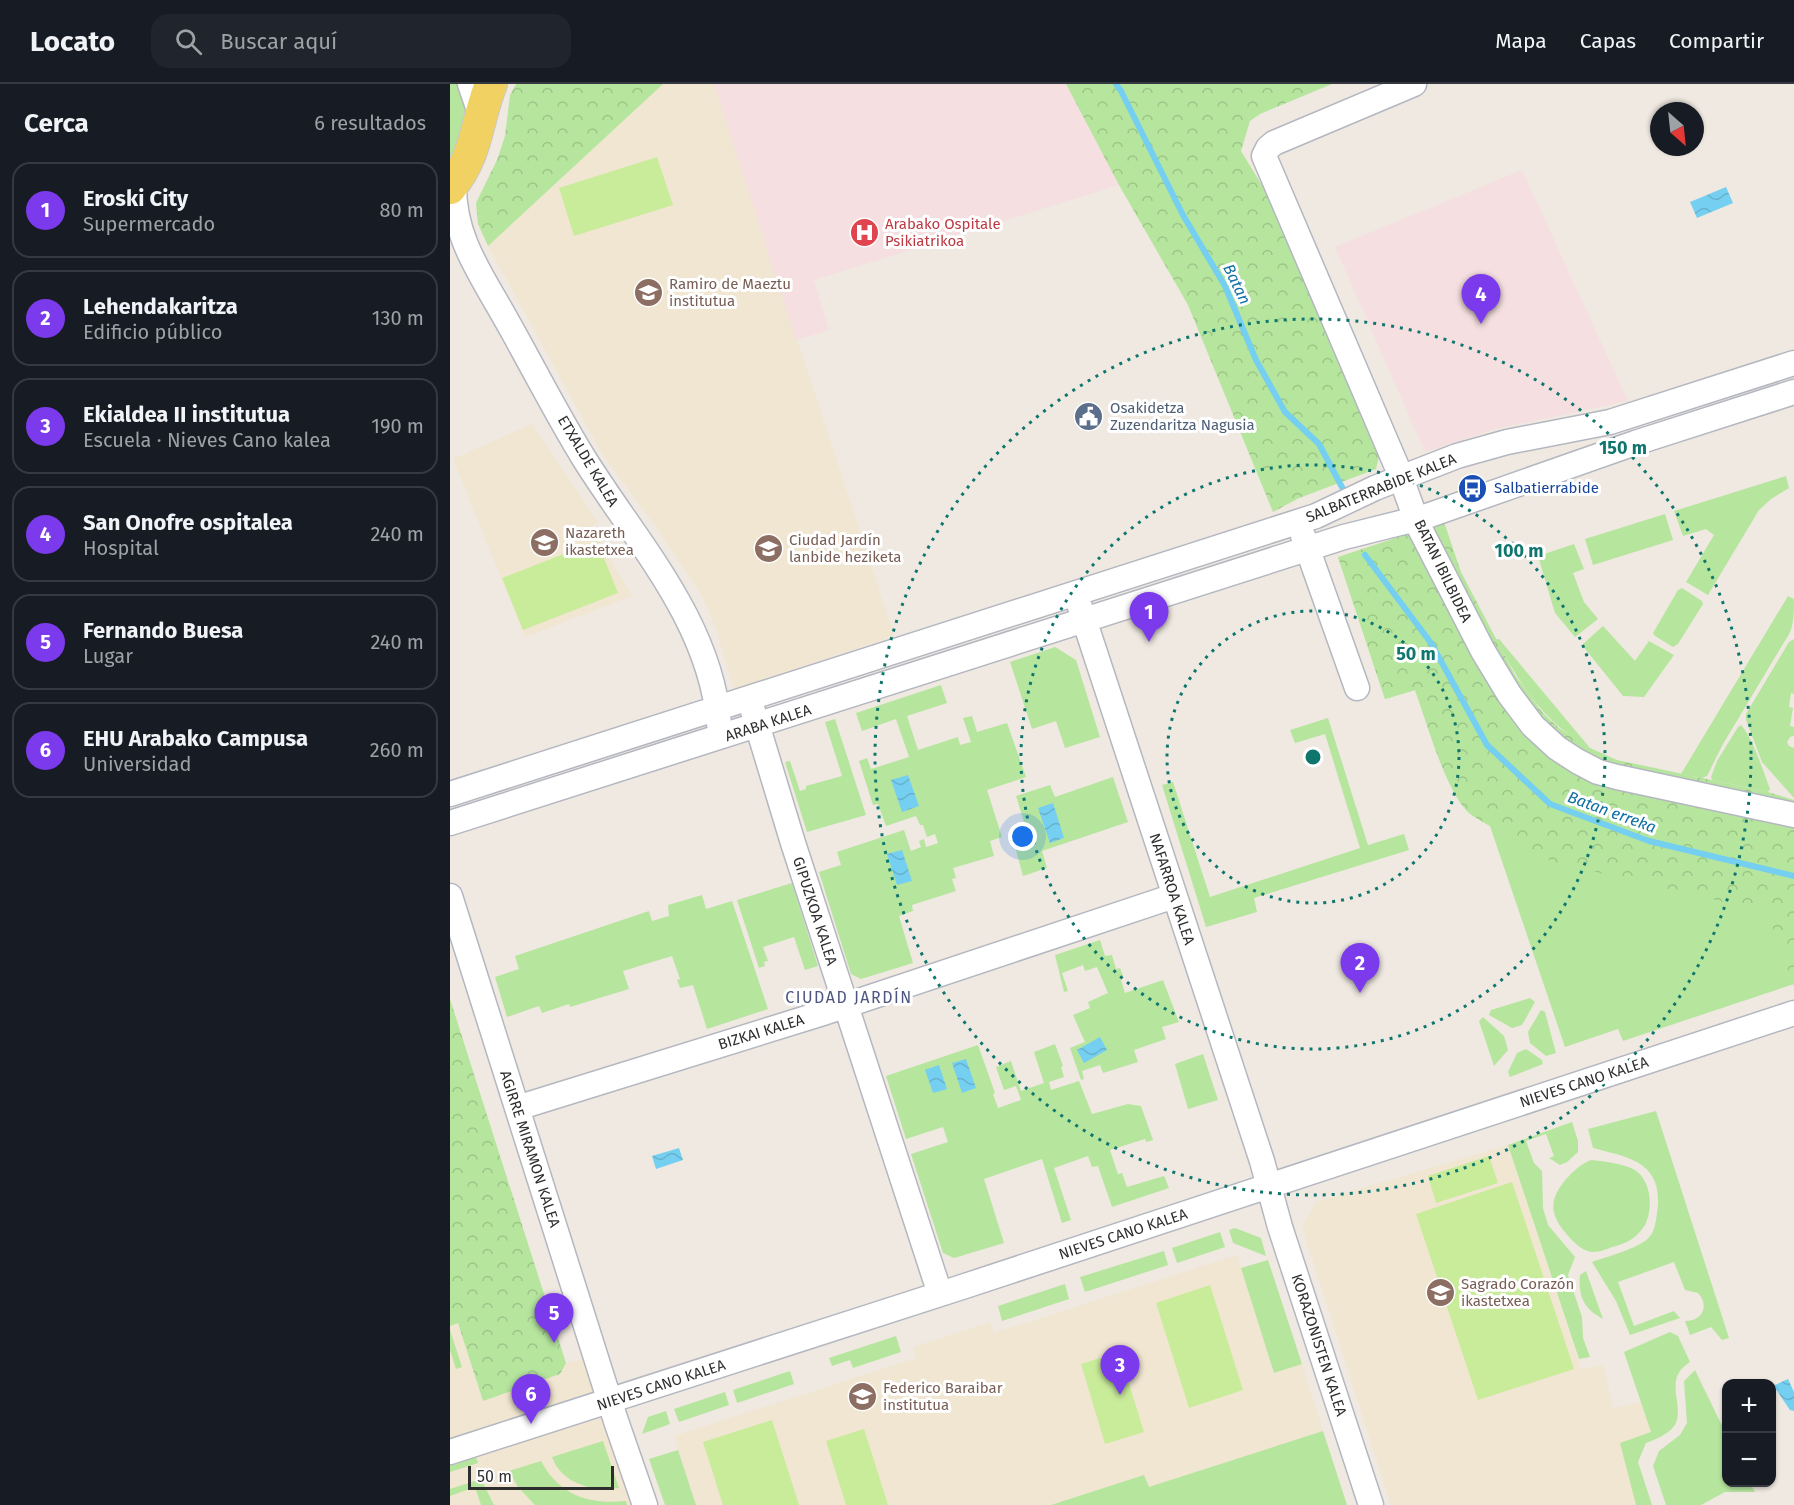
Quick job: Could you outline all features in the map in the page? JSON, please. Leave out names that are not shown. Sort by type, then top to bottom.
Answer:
[{"type":"main road","points":[[452,185],[471,155],[491,84]]},
{"type":"street","points":[[470,84],[478,107],[479,123]]},
{"type":"street","name":"BATAN IBILBIDEA","points":[[1414,84],[1282,139],[1268,148],[1264,156],[1401,477],[1416,519],[1483,651],[1509,694],[1533,726],[1557,748],[1598,772],[1794,815]]},
{"type":"street","name":"ETXALDE KALEA","points":[[452,185],[457,220],[466,245],[583,457],[671,586],[686,612],[706,668],[717,709],[719,738]]},
{"type":"street","name":"SALBATERRABIDE KALEA","points":[[1076,594],[1316,516],[1401,477],[1486,447],[1610,422],[1794,363]]},
{"type":"street","name":"SALBATERRABIDE KALEA","points":[[1085,621],[1305,542],[1344,537],[1416,519],[1635,443],[1794,392]]},
{"type":"street","points":[[1305,542],[1356,688]]},
{"type":"street","name":"ARABA KALEA","points":[[450,794],[1076,594]]},
{"type":"street","name":"NAFARROA KALEA","points":[[1076,594],[1269,1185]]},
{"type":"street","name":"ARABA KALEA","points":[[450,823],[1085,621]]},
{"type":"street","name":"GIPUZKOA KALEA","points":[[750,698],[793,843],[940,1294]]},
{"type":"street","name":"AGIRRE MIRAMON KALEA","points":[[450,896],[645,1505]]},
{"type":"street","name":"BIZKAI KALEA","points":[[517,1108],[845,1005],[1174,896]]},
{"type":"street","name":"NIEVES CANO KALEA","points":[[450,1452],[940,1294],[1794,1013]]},
{"type":"street","name":"KORAZONISTEN KALEA","points":[[1269,1185],[1280,1227],[1371,1505]]},
{"type":"shaded area","name":"Ramiro de Maeztu institutua","points":[[663,84],[714,84],[894,636],[734,689],[716,629],[703,598],[653,523],[603,455],[488,246]]},
{"type":"shaded area","name":"Arabako Ospitale Psikiatrikoa","points":[[714,84],[1066,84],[1119,185],[814,280],[829,330],[796,340]]},
{"type":"shaded area","points":[[1522,170],[1628,401],[1495,429],[1425,452],[1335,247]]},
{"type":"shaded area","name":"Nazareth ikastetxea","points":[[532,424],[598,522],[591,527],[632,596],[525,637],[453,459]]},
{"type":"shaded area","name":"Sagrado Corazón ikastetxea","points":[[1508,1145],[1581,1369],[1603,1365],[1613,1408],[1642,1402],[1652,1433],[1621,1443],[1636,1505],[1391,1505],[1302,1227],[1316,1202]]},
{"type":"shaded area","points":[[1237,1255],[1274,1373],[1302,1364],[1323,1431],[1149,1488],[1144,1475],[1051,1505],[696,1505],[674,1436],[916,1358],[913,1347],[990,1322],[994,1333]]},
{"type":"shaded area","points":[[458,1323],[483,1401],[559,1374],[566,1363],[588,1358],[638,1505],[450,1505],[450,1326]]},
{"type":"green space","points":[[450,84],[457,84],[466,106],[467,116],[464,135],[450,165]]},
{"type":"green space","points":[[516,84],[663,84],[488,246],[478,224],[476,203],[497,160],[505,136],[510,95]]},
{"type":"green space","points":[[1066,84],[1332,84],[1260,114],[1250,121],[1241,151],[1271,200],[1380,452],[1376,469],[1299,498],[1273,512],[1188,305],[1119,185]]},
{"type":"green space","points":[[657,157],[673,205],[574,236],[559,188]]},
{"type":"green space","points":[[1786,476],[1789,488],[1759,510],[1708,595],[1686,582],[1714,535],[1706,529],[1683,536],[1674,511]]},
{"type":"green space","points":[[1665,514],[1673,540],[1593,565],[1585,539]]},
{"type":"green space","points":[[1444,522],[1461,572],[1515,675],[1542,712],[1559,728],[1590,748],[1617,760],[1768,792],[1794,800],[1794,987],[1767,912],[1553,862],[1475,817],[1462,805],[1448,780],[1415,690],[1385,699],[1338,557]]},
{"type":"green space","points":[[597,541],[618,593],[523,630],[502,578]]},
{"type":"green space","points":[[1574,544],[1584,569],[1573,573],[1584,602],[1598,619],[1575,637],[1555,613],[1538,556]]},
{"type":"green space","points":[[1338,557],[1536,750],[1745,826],[1794,984],[1623,1041],[1618,1029],[1565,1047],[1490,826],[1467,811],[1451,786],[1437,754],[1415,690],[1385,699]]},
{"type":"green space","points":[[1682,588],[1703,604],[1678,644],[1673,647],[1653,633],[1678,590]]},
{"type":"green space","points":[[1788,596],[1794,599],[1793,620],[1789,635],[1723,744],[1707,776],[1702,778],[1681,774]]},
{"type":"green space","points":[[1603,626],[1635,661],[1649,641],[1674,655],[1644,697],[1623,696],[1582,645]]},
{"type":"green space","points":[[1496,639],[1499,639],[1590,748],[1559,726],[1534,701],[1514,672]]},
{"type":"green space","points":[[1794,639],[1794,694],[1791,693],[1789,707],[1793,708],[1790,726],[1794,727],[1794,736],[1790,737],[1787,742],[1794,748],[1794,798],[1762,762],[1746,720],[1746,714],[1789,642]]},
{"type":"green space","points":[[1055,647],[1076,660],[1100,737],[1065,748],[1056,721],[1032,729],[1010,662]]},
{"type":"green space","points":[[941,685],[947,703],[907,716],[918,750],[958,737],[960,745],[971,742],[963,718],[972,716],[977,732],[1007,723],[1026,777],[987,790],[1002,837],[990,841],[994,856],[953,868],[956,878],[952,879],[956,891],[912,905],[913,911],[899,916],[913,963],[861,979],[851,974],[819,872],[841,865],[837,852],[904,830],[911,851],[921,847],[919,841],[924,839],[926,847],[938,843],[935,834],[927,837],[923,825],[920,825],[916,816],[886,826],[878,804],[873,805],[859,761],[867,758],[871,769],[909,757],[896,719],[862,731],[856,713]]},
{"type":"green space","points":[[1328,718],[1368,845],[1404,834],[1409,850],[1254,898],[1257,912],[1206,927],[1162,785],[1173,782],[1210,897],[1360,848],[1325,734],[1295,743],[1290,730]]},
{"type":"green space","points":[[835,719],[866,815],[807,832],[785,762],[790,761],[800,791],[806,789],[806,786],[842,776],[825,722]]},
{"type":"green space","points":[[1741,725],[1750,738],[1757,755],[1770,789],[1768,792],[1712,780],[1717,761]]},
{"type":"green space","points":[[1113,777],[1128,822],[1042,851],[1047,868],[1023,876],[1014,843],[1029,838],[1016,796],[1050,785],[1055,797]]},
{"type":"green space","points":[[792,883],[818,966],[805,970],[794,937],[763,947],[768,961],[764,962],[765,966],[759,968],[737,900]]},
{"type":"green space","points":[[702,895],[706,909],[732,901],[768,1009],[707,1029],[693,985],[680,988],[677,980],[680,979],[672,956],[623,971],[629,989],[570,1007],[569,1004],[542,1013],[539,1006],[507,1017],[495,977],[519,969],[515,956],[649,911],[652,921],[669,916],[668,905]]},
{"type":"green space","points":[[1100,940],[1105,956],[1112,955],[1116,969],[1120,968],[1125,993],[1163,980],[1179,1022],[1162,1027],[1166,1039],[1134,1050],[1138,1062],[1103,1073],[1100,1065],[1082,1071],[1084,1079],[1081,1080],[1070,1048],[1085,1042],[1073,1015],[1090,1008],[1088,1002],[1108,993],[1097,967],[1085,971],[1083,965],[1062,973],[1068,991],[1064,992],[1055,955]]},
{"type":"green space","points":[[1530,998],[1535,1002],[1522,1025],[1512,1028],[1489,1015],[1491,1010]]},
{"type":"green space","points":[[450,999],[566,1363],[560,1374],[483,1401],[458,1323],[450,1326]]},
{"type":"green space","points":[[1541,1010],[1545,1012],[1556,1053],[1546,1056],[1530,1043],[1528,1032]]},
{"type":"green space","points":[[1483,1017],[1504,1036],[1508,1050],[1494,1066],[1479,1021]]},
{"type":"green space","points":[[1055,1044],[1063,1066],[1061,1067],[1064,1077],[1049,1082],[1051,1090],[1079,1081],[1092,1114],[1128,1104],[1141,1106],[1153,1140],[1146,1142],[1145,1139],[1110,1150],[1118,1174],[1122,1173],[1127,1187],[1164,1176],[1169,1188],[1112,1207],[1098,1166],[1092,1167],[1088,1156],[1054,1168],[1071,1220],[1062,1223],[1042,1159],[984,1179],[1004,1243],[954,1258],[943,1253],[911,1154],[948,1142],[943,1127],[906,1139],[886,1076],[978,1045],[998,1108],[1021,1100],[1016,1086],[1004,1090],[996,1067],[1011,1061],[1021,1091],[1044,1083],[1034,1052]]},
{"type":"green space","points":[[1526,1049],[1542,1060],[1543,1064],[1510,1077],[1508,1072],[1517,1053]]},
{"type":"green space","points":[[1203,1054],[1218,1100],[1188,1109],[1175,1064]]},
{"type":"green space","points":[[1656,1111],[1729,1338],[1722,1340],[1711,1327],[1690,1335],[1685,1321],[1700,1316],[1704,1308],[1702,1298],[1698,1293],[1685,1290],[1674,1262],[1618,1282],[1634,1326],[1674,1311],[1680,1318],[1630,1335],[1616,1301],[1592,1262],[1632,1248],[1646,1240],[1654,1228],[1658,1204],[1657,1190],[1647,1170],[1629,1158],[1593,1148],[1588,1129]]},
{"type":"green space","points":[[1572,1122],[1578,1141],[1578,1152],[1560,1165],[1549,1158],[1554,1156],[1546,1134],[1526,1141],[1534,1163],[1542,1171],[1543,1208],[1548,1225],[1575,1257],[1568,1275],[1582,1317],[1583,1338],[1590,1357],[1579,1359],[1508,1145]]},
{"type":"green space","points":[[1489,1156],[1498,1183],[1436,1203],[1428,1176]]},
{"type":"green space","points":[[1591,1160],[1620,1164],[1635,1170],[1645,1181],[1650,1204],[1648,1219],[1635,1236],[1622,1244],[1594,1252],[1581,1248],[1565,1232],[1556,1219],[1553,1205],[1566,1179]]},
{"type":"green space","points":[[1512,1182],[1574,1369],[1478,1400],[1416,1214]]},
{"type":"green space","points":[[1235,1228],[1261,1238],[1266,1256],[1233,1243],[1229,1230]]},
{"type":"green space","points":[[1220,1232],[1225,1247],[1177,1263],[1172,1248]]},
{"type":"green space","points":[[1164,1251],[1168,1265],[1085,1292],[1080,1277]]},
{"type":"green space","points":[[1268,1260],[1302,1364],[1274,1373],[1241,1268]]},
{"type":"green space","points":[[1586,1271],[1603,1319],[1591,1311],[1581,1296],[1580,1275]]},
{"type":"green space","points":[[1065,1284],[1069,1299],[1002,1321],[998,1306]]},
{"type":"green space","points":[[1210,1285],[1243,1390],[1189,1408],[1156,1303]]},
{"type":"green space","points":[[450,1330],[462,1367],[456,1369],[450,1350]]},
{"type":"green space","points":[[1670,1332],[1678,1336],[1690,1362],[1677,1377],[1678,1413],[1674,1426],[1665,1434],[1646,1443],[1638,1462],[1652,1505],[1636,1505],[1620,1443],[1651,1432],[1624,1352]]},
{"type":"green space","points":[[896,1336],[901,1352],[853,1368],[850,1360],[832,1366],[829,1358]]},
{"type":"green space","points":[[1119,1352],[1144,1432],[1105,1444],[1081,1364]]},
{"type":"green space","points":[[1695,1370],[1722,1426],[1722,1487],[1752,1487],[1755,1492],[1725,1492],[1701,1505],[1666,1505],[1653,1466],[1659,1451],[1680,1435],[1687,1423],[1684,1381]]},
{"type":"green space","points":[[790,1371],[794,1384],[737,1403],[733,1390]]},
{"type":"green space","points":[[725,1392],[729,1405],[679,1422],[674,1409]]},
{"type":"green space","points":[[666,1411],[670,1424],[642,1434],[648,1417]]},
{"type":"green space","points":[[772,1420],[799,1505],[723,1505],[703,1442]]},
{"type":"green space","points":[[864,1429],[888,1505],[846,1505],[826,1441]]},
{"type":"green space","points":[[1323,1431],[1347,1505],[1051,1505],[1144,1475],[1149,1487]]},
{"type":"green space","points":[[603,1441],[619,1488],[599,1489],[571,1480],[563,1474],[552,1457]]},
{"type":"green space","points":[[678,1450],[696,1505],[665,1505],[649,1459]]},
{"type":"green space","points":[[475,1454],[478,1463],[450,1472],[450,1462]]},
{"type":"green space","points":[[541,1461],[548,1473],[566,1490],[588,1499],[626,1501],[627,1505],[535,1505],[518,1487],[509,1471]]},
{"type":"green space","points":[[481,1479],[494,1505],[481,1505],[475,1487],[450,1496],[450,1489]]},
{"type":"water","points":[[1726,187],[1733,203],[1697,218],[1690,202]]},
{"type":"water","points":[[908,775],[919,806],[902,812],[891,780]]},
{"type":"water","points":[[1053,803],[1064,838],[1050,843],[1038,808]]},
{"type":"water","points":[[902,850],[912,881],[897,885],[887,854]]},
{"type":"water","points":[[1100,1037],[1107,1050],[1084,1063],[1077,1050]]},
{"type":"water","points":[[966,1059],[976,1088],[962,1093],[952,1063]]},
{"type":"water","points":[[939,1065],[947,1089],[933,1093],[925,1070]]},
{"type":"water","points":[[679,1148],[683,1160],[656,1169],[652,1156]]},
{"type":"water","points":[[1788,1379],[1794,1392],[1794,1411],[1790,1410],[1776,1389],[1776,1385]]},
{"type":"waterway","name":"Batan","points":[[1116,84],[1183,215],[1225,286],[1256,360],[1285,412],[1319,444],[1343,489]]},
{"type":"waterway","name":"Batan erreka","points":[[1365,555],[1431,643],[1487,745],[1550,804],[1649,841],[1794,876]]},
{"type":"place","name":"Arabako Ospitale Psikiatrikoa","points":[[864,233]]},
{"type":"place","name":"Ramiro de Maeztu institutua","points":[[648,293]]},
{"type":"place","name":"San Onofre ospitalea","points":[[1481,324]]},
{"type":"place","name":"Osakidetza Zuzendaritza Nagusia","points":[[1089,417]]},
{"type":"place","name":"Salbatierrabide","points":[[1473,488]]},
{"type":"place","name":"Nazareth ikastetxea","points":[[544,542]]},
{"type":"place","name":"Ciudad Jardín lanbide heziketa","points":[[768,549]]},
{"type":"place","name":"Eroski City","points":[[1149,642]]},
{"type":"place","name":"Lehendakaritza","points":[[1360,993]]},
{"type":"place","name":"Sagrado Corazón ikastetxea","points":[[1440,1293]]},
{"type":"place","name":"Fernando Buesa","points":[[554,1343]]},
{"type":"place","name":"Ekialdea II institutua","points":[[1120,1395]]},
{"type":"place","name":"Federico Baraibar institutua","points":[[862,1397]]},
{"type":"place","name":"EHU Arabako Campusa","points":[[531,1424]]},
{"type":"district","name":"CIUDAD JARDÍN","points":[[849,997]]}]
